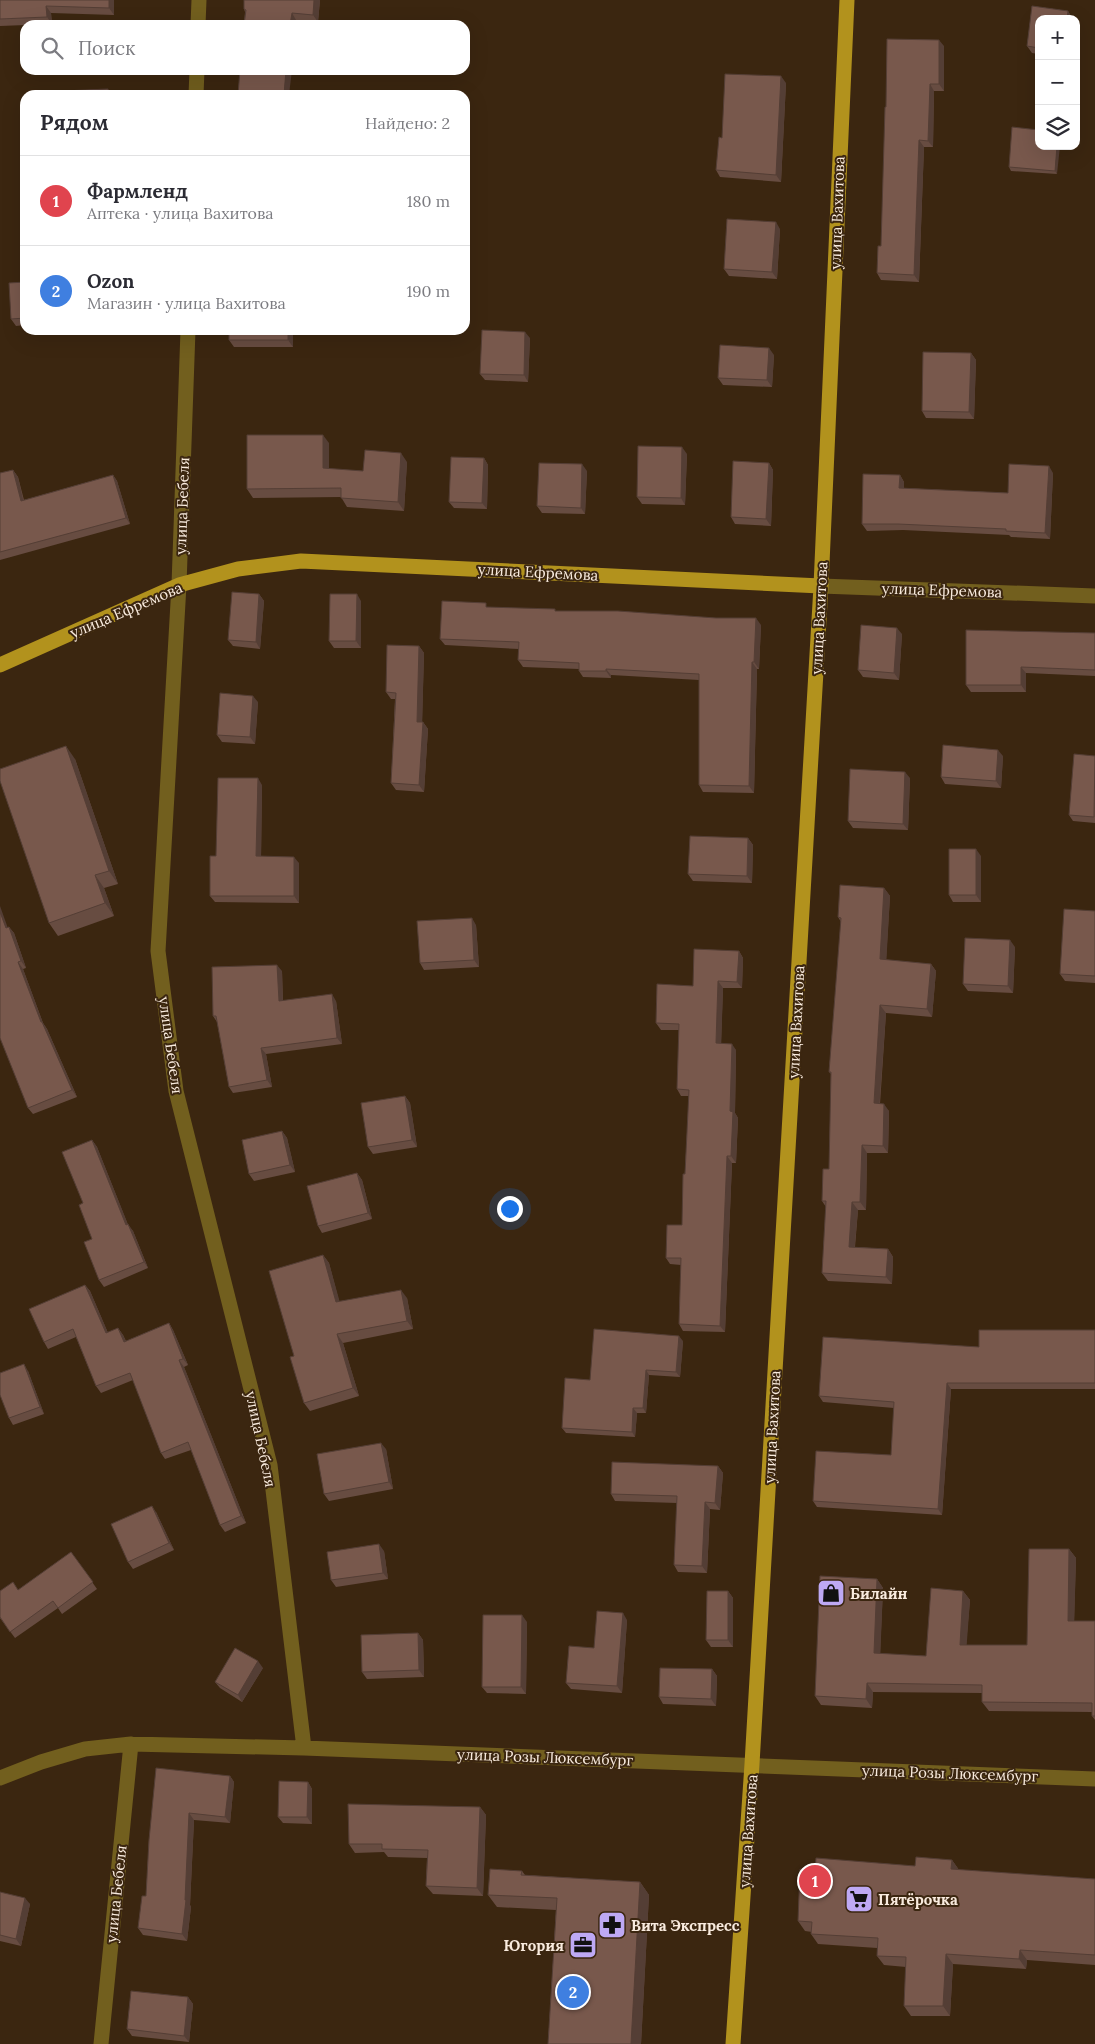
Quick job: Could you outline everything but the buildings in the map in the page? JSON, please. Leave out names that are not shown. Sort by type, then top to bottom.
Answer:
[{"type":"main road","name":"улица Вахитова","points":[[733,2044],[752,1764],[821,586],[846,0]]},
{"type":"main road","name":"улица Ефремова","points":[[0,665],[179,585],[238,568],[301,561],[821,586]]},
{"type":"street","points":[[198,20],[199,0]]},
{"type":"street","points":[[196,90],[197,75]]},
{"type":"street","name":"улица Бебеля","points":[[188,335],[179,585],[158,952],[176,1091],[270,1465],[304,1748]]},
{"type":"street","name":"улица Ефремова","points":[[821,586],[1095,596]]},
{"type":"street","name":"улица Бебеля","points":[[101,2044],[131,1744]]},
{"type":"street","name":"улица Розы Люксембург","points":[[0,1778],[41,1762],[85,1749],[131,1744],[304,1748],[752,1764],[1095,1779]]},
{"type":"place","name":"Билайн","points":[[831,1593]]},
{"type":"place","name":"Фармленд","points":[[815,1881]]},
{"type":"place","name":"Пятёрочка","points":[[859,1899]]},
{"type":"place","name":"Вита Экспресс","points":[[612,1925]]},
{"type":"place","name":"Югория","points":[[583,1945]]},
{"type":"place","name":"Ozon","points":[[573,1992]]}]
